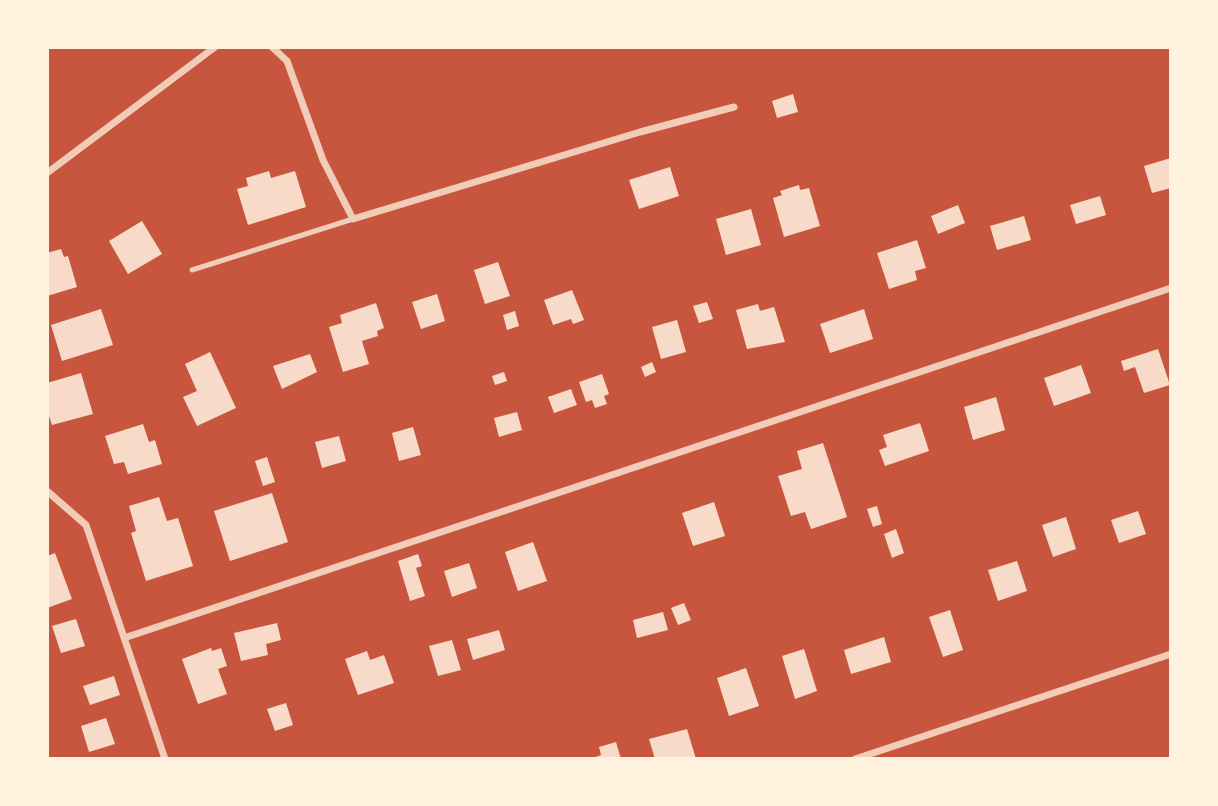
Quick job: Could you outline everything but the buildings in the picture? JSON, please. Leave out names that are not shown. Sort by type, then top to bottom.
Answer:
[{"type":"street","points":[[47,173],[215,47]]},
{"type":"street","points":[[272,47],[287,61],[323,160],[353,219],[627,136],[734,107]]},
{"type":"street","points":[[124,638],[1171,288]]},
{"type":"street","points":[[47,491],[86,525],[165,759]]},
{"type":"street","points":[[855,759],[1171,653]]},
{"type":"lane","points":[[192,270],[353,219]]}]
